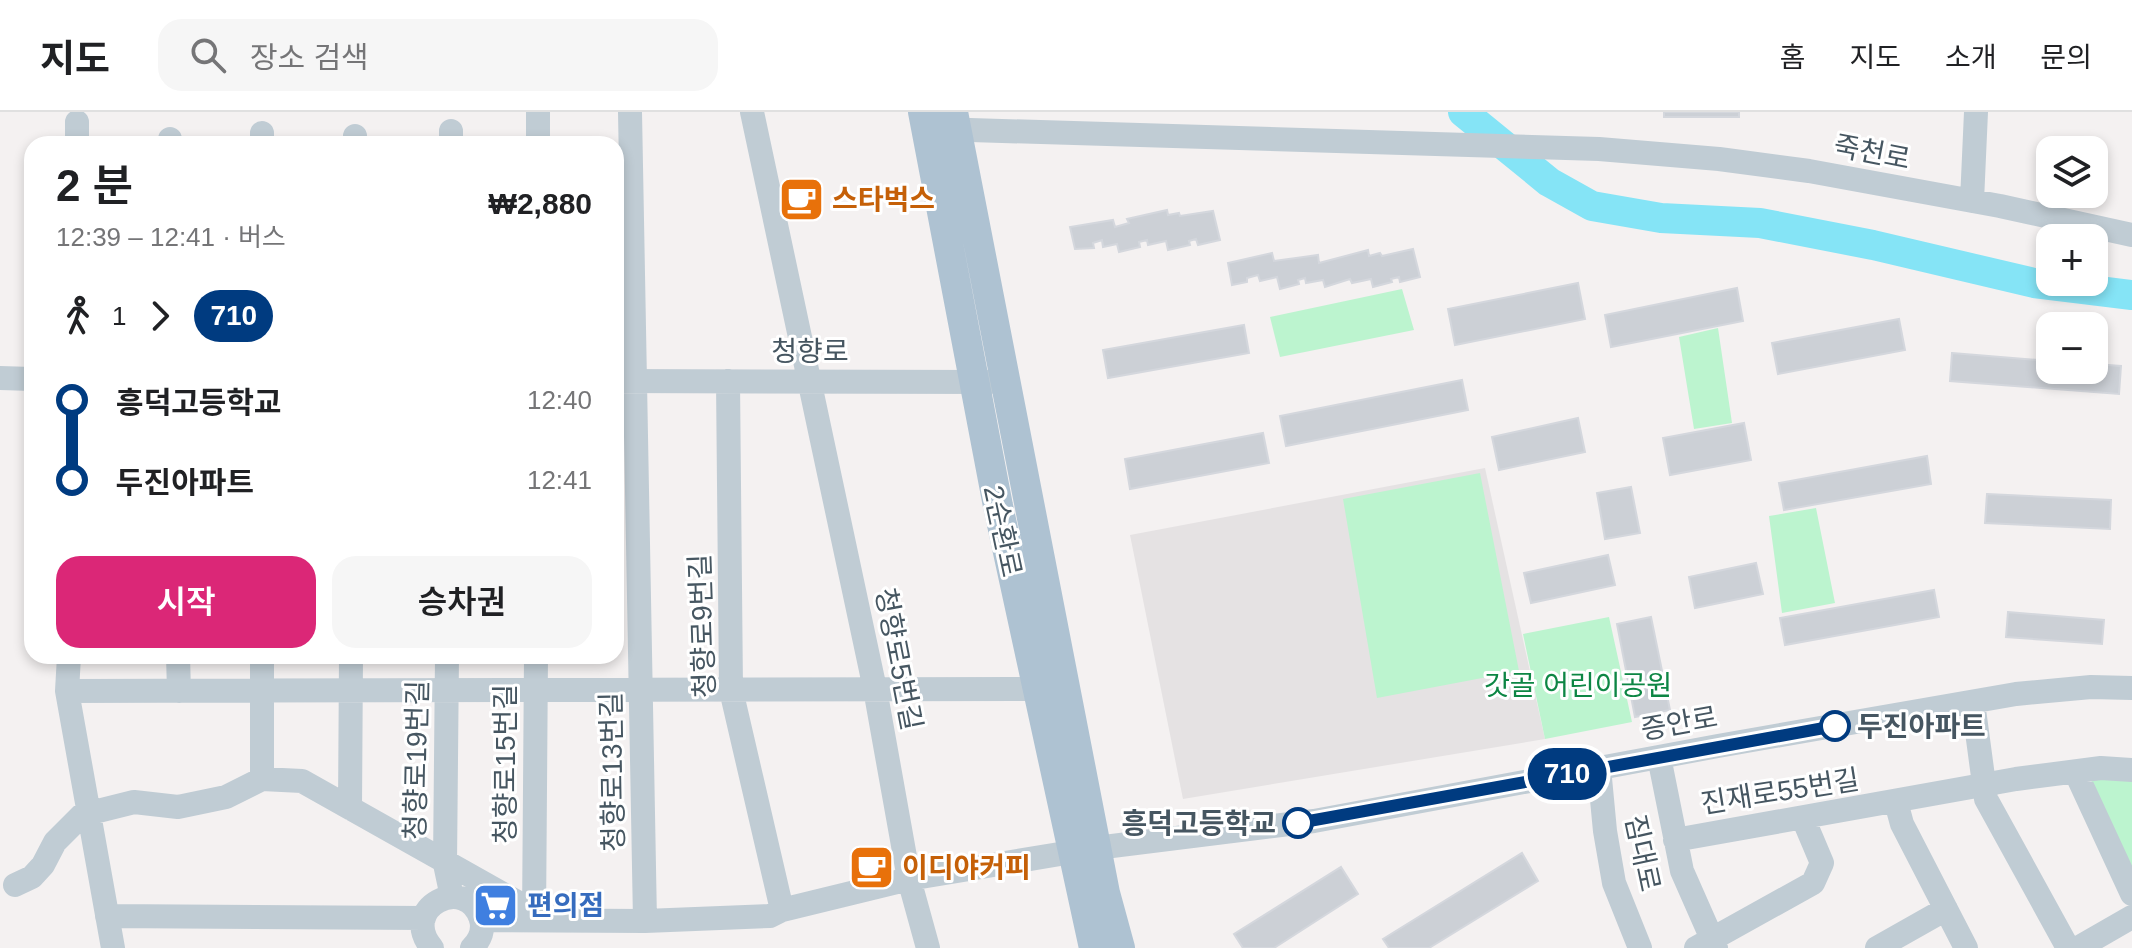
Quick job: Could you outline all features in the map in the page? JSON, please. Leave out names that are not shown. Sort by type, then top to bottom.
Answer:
[{"type":"main road","name":"2순환로","points":[[925,120],[989,382],[1084,850],[1094,948]]},
{"type":"main road","name":"2순환로","points":[[955,121],[989,382],[1037,689],[1084,850],[1120,948]]},
{"type":"street","points":[[538,112],[538,136]]},
{"type":"street","name":"청향로13번길","points":[[630,112],[625,381],[640,690],[645,921]]},
{"type":"street","name":"청향로5번길","points":[[752,112],[875,689],[909,879],[928,948]]},
{"type":"street","points":[[1972,201],[1976,112]]},
{"type":"street","points":[[925,120],[955,121]]},
{"type":"street","name":"죽천로","points":[[955,121],[1404,143],[1599,149],[1719,159],[1809,171],[2132,235]]},
{"type":"street","points":[[0,378],[24,379]]},
{"type":"street","name":"청향로","points":[[625,381],[989,382]]},
{"type":"street","name":"청향로9번길","points":[[728,381],[731,690],[782,910]]},
{"type":"street","points":[[69,664],[67,691],[113,948]]},
{"type":"street","points":[[178,664],[179,691]]},
{"type":"street","points":[[262,664],[262,779]]},
{"type":"street","points":[[350,808],[351,664]]},
{"type":"street","name":"청향로19번길","points":[[447,664],[445,864],[452,897]]},
{"type":"street","name":"청향로15번길","points":[[534,920],[536,664]]},
{"type":"street","name":"증안로","points":[[481,920],[645,921],[770,916],[782,910],[909,879],[1084,850],[1314,821],[2016,694],[2091,687],[2132,688]]},
{"type":"street","points":[[67,691],[1037,689]]},
{"type":"street","points":[[1973,702],[1986,799],[2068,948]]},
{"type":"street","points":[[1659,757],[1682,871],[1708,945],[1813,883],[1822,863],[1803,818]]},
{"type":"street","name":"짐대로","points":[[1599,768],[1614,883],[1640,948]]},
{"type":"street","name":"진재로55번길","points":[[1675,840],[1984,785],[2101,768],[2132,770]]},
{"type":"street","points":[[2076,773],[2132,894]]},
{"type":"street","points":[[15,885],[32,877],[43,865],[55,842],[82,815],[134,802],[178,807],[226,797],[262,779],[302,781],[517,902],[534,920]]},
{"type":"street","name":"진재로55번길","points":[[1896,802],[1902,824],[1966,948]]},
{"type":"street","points":[[432,948],[423,933],[424,918],[431,905],[452,897],[468,901],[481,920],[481,935],[472,948]]},
{"type":"street","points":[[1877,948],[1946,909]]},
{"type":"street","points":[[107,916],[424,918]]},
{"type":"street","points":[[2078,948],[2132,917]]},
{"type":"shaded area","name":"흥덕고등학교","points":[[1485,468],[1545,739],[1183,799],[1130,535]]},
{"type":"green space","points":[[1402,289],[1414,330],[1280,357],[1270,317]]},
{"type":"green space","points":[[1718,328],[1732,423],[1694,429],[1679,337]]},
{"type":"green space","points":[[1480,473],[1519,671],[1377,698],[1343,499]]},
{"type":"green space","points":[[1816,508],[1835,603],[1782,613],[1769,516]]},
{"type":"green space","name":"갓골 어린이공원","points":[[1609,617],[1632,722],[1545,739],[1523,634]]},
{"type":"green space","points":[[2101,775],[2132,777],[2132,873],[2088,784]]},
{"type":"building","points":[[1664,112],[1739,112],[1739,117],[1664,117]]},
{"type":"building","points":[[1167,210],[1168,215],[1179,213],[1180,216],[1213,211],[1220,240],[1198,245],[1196,239],[1189,241],[1190,245],[1168,250],[1166,241],[1148,245],[1147,240],[1139,242],[1140,247],[1119,252],[1117,244],[1103,247],[1102,240],[1093,243],[1094,248],[1075,249],[1070,227],[1113,220],[1115,227],[1129,223],[1127,219]]},
{"type":"building","points":[[1413,249],[1420,277],[1400,282],[1399,277],[1373,287],[1371,279],[1352,283],[1350,279],[1325,287],[1323,280],[1306,283],[1305,278],[1298,280],[1299,284],[1280,289],[1277,277],[1260,281],[1258,275],[1247,278],[1247,282],[1232,285],[1228,263],[1272,253],[1274,261],[1318,255],[1319,263],[1368,250],[1369,256],[1380,253],[1382,256]]},
{"type":"building","points":[[1578,283],[1585,319],[1455,345],[1448,309]]},
{"type":"building","points":[[1737,288],[1743,321],[1611,347],[1605,315]]},
{"type":"building","points":[[1899,319],[1905,350],[1778,374],[1772,343]]},
{"type":"building","points":[[1244,325],[1249,353],[1108,378],[1103,350]]},
{"type":"building","points":[[1952,353],[2036,360],[2036,384],[2108,384],[2108,365],[2121,366],[2119,394],[1950,381]]},
{"type":"building","points":[[1462,380],[1468,410],[1286,446],[1280,416]]},
{"type":"building","points":[[1578,418],[1585,452],[1499,470],[1492,437]]},
{"type":"building","points":[[1744,423],[1751,460],[1670,475],[1663,438]]},
{"type":"building","points":[[1263,433],[1269,463],[1130,489],[1125,459]]},
{"type":"building","points":[[1927,456],[1931,484],[1784,510],[1779,483]]},
{"type":"building","points":[[1631,487],[1640,533],[1605,539],[1597,493]]},
{"type":"building","points":[[1987,494],[2111,500],[2110,529],[1985,523]]},
{"type":"building","points":[[1608,555],[1615,585],[1531,603],[1524,573]]},
{"type":"building","points":[[1756,563],[1763,594],[1695,608],[1689,577]]},
{"type":"building","points":[[1934,590],[1939,617],[1785,645],[1780,618]]},
{"type":"building","points":[[2008,612],[2104,620],[2102,644],[2006,637]]},
{"type":"building","points":[[1651,617],[1670,710],[1635,717],[1617,624]]},
{"type":"building","points":[[1522,853],[1538,881],[1429,948],[1389,948],[1383,939]]},
{"type":"building","points":[[1341,867],[1358,894],[1274,948],[1243,948],[1234,934]]},
{"type":"waterway","points":[[1463,112],[1549,182],[1592,206],[1661,218],[1760,223],[1873,245],[2034,283],[2132,295]]},
{"type":"bus line","name":"710","points":[[1298,823],[1835,726]]},
{"type":"place","name":"스타벅스","points":[[801,199]]},
{"type":"place","name":"두진아파트","points":[[1835,726]]},
{"type":"place","name":"흥덕고등학교","points":[[1298,823]]},
{"type":"place","name":"이디야커피","points":[[871,867]]},
{"type":"place","name":"편의점","points":[[496,905]]}]
